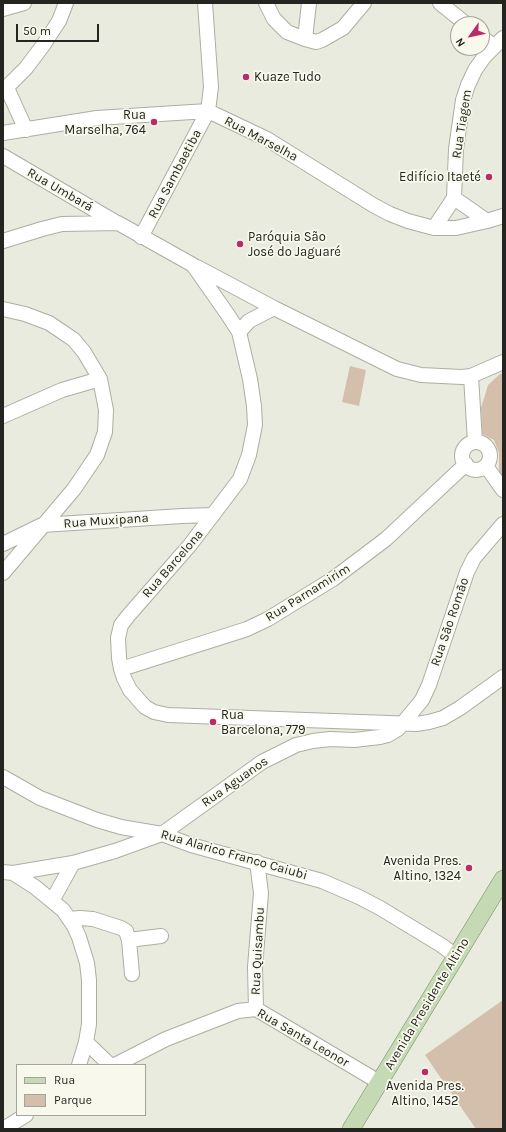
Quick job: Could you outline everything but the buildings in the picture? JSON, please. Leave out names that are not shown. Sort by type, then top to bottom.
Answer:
[{"type":"main road","name":"Avenida Presidente Altino","points":[[351,1129],[503,879]]},
{"type":"street","points":[[3,9],[24,3]]},
{"type":"street","points":[[26,130],[5,90],[26,68],[44,44],[59,21],[66,3]]},
{"type":"street","points":[[205,3],[211,87],[208,111]]},
{"type":"street","points":[[266,3],[274,19],[287,32],[316,42],[329,37],[343,28],[364,3]]},
{"type":"street","points":[[305,39],[309,3]]},
{"type":"street","points":[[440,3],[456,16]]},
{"type":"street","name":"Rua Tiagem","points":[[454,198],[456,149],[463,100],[468,84],[475,70],[484,57],[498,42]]},
{"type":"street","name":"Rua Marselha","points":[[3,133],[97,118],[208,111],[267,139],[390,214],[408,221],[434,228],[456,228],[503,216]]},
{"type":"street","name":"Rua Sambaetiba","points":[[141,237],[208,111]]},
{"type":"street","name":"Rua Umbará","points":[[3,156],[118,223]]},
{"type":"street","points":[[434,228],[454,198],[487,221]]},
{"type":"street","points":[[3,241],[42,228],[62,224],[118,223]]},
{"type":"street","name":"Rua Barcelona","points":[[118,223],[193,265],[228,315],[239,332],[250,379],[255,425],[249,455],[240,479],[190,545],[121,625],[118,638],[118,658],[124,678],[130,690],[145,707],[154,712],[168,715],[404,723],[429,722],[443,718],[460,708],[503,677]]},
{"type":"street","points":[[193,265],[274,308],[397,369],[421,375],[446,377],[471,376],[503,362]]},
{"type":"street","points":[[3,308],[49,323],[74,340],[84,352],[100,379],[106,410],[105,432],[97,455],[74,490],[42,525],[3,573]]},
{"type":"street","points":[[239,332],[249,321],[274,308]]},
{"type":"street","points":[[471,376],[475,442]]},
{"type":"street","points":[[3,416],[62,390],[100,379]]},
{"type":"street","points":[[475,442],[482,444],[489,452],[489,460],[486,466],[475,470],[468,467],[463,458],[464,450],[468,445],[475,442]]},
{"type":"street","name":"Rua Parnamirim","points":[[121,669],[233,634],[268,619],[333,579],[386,539],[466,464]]},
{"type":"street","points":[[486,466],[503,490]]},
{"type":"street","name":"Rua Muxipana","points":[[3,544],[42,525],[182,516],[213,516]]},
{"type":"street","name":"Rua São Romão","points":[[404,723],[422,700],[429,685],[467,572],[478,553],[503,524]]},
{"type":"street","name":"Rua Aguanos","points":[[8,873],[73,863],[114,851],[162,834],[262,762],[280,752],[296,745],[313,741],[330,739],[354,740],[380,737],[388,735],[404,723]]},
{"type":"street","name":"Rua Alarico Franco Caiubi","points":[[3,777],[40,798],[78,813],[122,827],[162,834],[191,845],[322,881],[359,897],[442,945],[456,956]]},
{"type":"street","name":"Rua Quisambu","points":[[256,1009],[255,967],[261,893],[257,862]]},
{"type":"street","points":[[52,901],[73,863]]},
{"type":"street","name":"Rua Quisambu","points":[[261,893],[278,868]]},
{"type":"street","points":[[8,873],[35,887],[63,910],[79,937],[87,963],[90,1024],[79,1064]]},
{"type":"street","points":[[69,920],[80,918],[93,919],[121,928],[126,932],[129,940],[132,974]]},
{"type":"street","points":[[129,940],[161,936]]},
{"type":"street","name":"Rua Santa Leonor","points":[[117,1064],[180,1033],[238,1011],[256,1009],[379,1082]]},
{"type":"street","points":[[86,1042],[109,1064]]},
{"type":"street","points":[[3,1129],[24,1116]]},
{"type":"green space","points":[[350,366],[366,370],[359,406],[342,402]]},
{"type":"green space","points":[[503,373],[503,478],[499,474],[499,453],[494,440],[482,434],[481,408],[488,385]]},
{"type":"green space","points":[[503,1000],[503,1129],[476,1129],[425,1055]]},
{"type":"place","name":"Kuaze Tudo","points":[[246,77]]},
{"type":"place","name":"Rua Marselha, 764","points":[[154,122]]},
{"type":"place","name":"Edifício Itaeté","points":[[489,177]]},
{"type":"place","name":"Paróquia São José do Jaguaré","points":[[240,244]]},
{"type":"place","name":"Rua Barcelona, 779","points":[[213,722]]},
{"type":"place","name":"Avenida Pres. Altino, 1324","points":[[469,868]]},
{"type":"place","name":"Avenida Pres. Altino, 1452","points":[[425,1072]]}]
